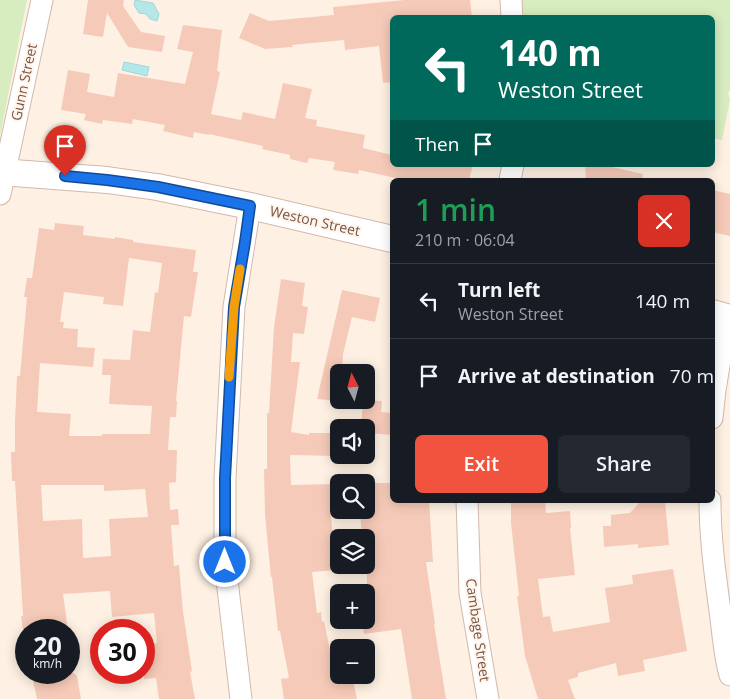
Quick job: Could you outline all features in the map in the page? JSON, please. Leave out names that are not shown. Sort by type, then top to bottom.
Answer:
[{"type":"street","name":"Gunn Street","points":[[2,179],[42,0]]},
{"type":"street","points":[[510,0],[512,15]]},
{"type":"street","name":"Weston Street","points":[[2,179],[107,180],[158,187],[390,239]]},
{"type":"street","points":[[241,699],[225,562],[225,478],[234,307],[250,206]]},
{"type":"street","points":[[715,390],[723,316]]},
{"type":"street","name":"Cambage Street","points":[[467,503],[470,593],[488,699]]},
{"type":"street","points":[[710,503],[710,522],[717,591],[730,675]]},
{"type":"green space","points":[[0,0],[27,0],[0,136]]},
{"type":"green space","points":[[522,0],[730,0],[730,90],[728,93],[730,100],[722,140],[715,138],[715,15],[524,15]]},
{"type":"water","points":[[135,0],[153,3],[159,14],[157,21],[150,19],[146,14],[139,13],[134,5]]},
{"type":"water","points":[[124,62],[149,67],[147,76],[122,70]]},
{"type":"building","points":[[88,0],[124,0],[123,6],[141,32],[165,36],[162,52],[128,47],[107,13],[103,37],[83,34]]},
{"type":"building","points":[[405,0],[470,0],[472,15],[390,15],[390,82],[383,83],[379,46],[345,50],[344,40],[265,49],[239,38],[250,13],[269,21],[334,15],[333,7]]},
{"type":"building","points":[[183,25],[222,30],[217,71],[220,72],[211,114],[241,120],[243,112],[275,119],[283,83],[312,89],[305,118],[317,120],[316,126],[365,135],[363,148],[390,155],[390,167],[472,167],[470,178],[396,178],[359,170],[358,174],[333,170],[335,162],[309,158],[307,163],[290,159],[290,155],[262,149],[263,146],[209,134],[194,132],[193,138],[163,131],[165,125],[133,119],[132,124],[103,120],[102,124],[84,120],[86,114],[61,110],[68,70],[90,74],[87,92],[114,97],[118,73],[185,84],[193,52],[177,49]]},
{"type":"building","points":[[585,167],[612,167],[643,174],[642,178],[586,178]]},
{"type":"building","points":[[715,191],[730,194],[730,236],[715,233]]},
{"type":"building","points":[[55,223],[84,226],[83,235],[115,239],[115,237],[133,240],[133,242],[196,250],[193,272],[198,272],[191,317],[184,316],[176,417],[170,417],[168,450],[177,450],[176,482],[169,483],[170,510],[178,509],[179,525],[171,525],[174,566],[179,565],[183,612],[192,671],[190,672],[195,699],[159,699],[155,678],[155,643],[157,643],[154,613],[112,617],[110,591],[63,594],[66,619],[21,619],[21,616],[23,616],[15,481],[12,481],[11,452],[15,452],[17,376],[20,376],[27,297],[24,297],[27,278],[32,278],[39,228],[54,230]],"holes":[[[129,258],[162,263],[158,293],[155,292],[150,332],[133,330],[130,360],[103,359],[102,375],[111,375],[109,404],[152,406],[150,434],[69,436],[71,414],[37,412],[40,363],[93,367],[95,348],[77,347],[78,329],[63,328],[64,322],[60,322],[64,292],[104,297],[103,304],[123,306]],[[41,485],[104,485],[104,491],[145,489],[148,517],[109,519],[111,556],[83,558],[82,519],[43,521]]]},
{"type":"building","points":[[281,279],[305,283],[302,306],[308,307],[304,334],[293,333],[291,362],[300,362],[291,432],[309,435],[309,433],[330,433],[330,456],[290,455],[291,485],[330,484],[330,519],[332,529],[330,529],[330,570],[312,572],[317,613],[321,612],[330,650],[330,684],[354,684],[357,699],[284,699],[281,679],[289,678],[280,631],[278,631],[265,515],[264,469],[267,469],[267,413],[269,413],[274,327]]},
{"type":"building","points":[[342,290],[380,298],[375,322],[352,317],[342,364],[330,364],[330,400],[317,399]]},
{"type":"building","points":[[375,401],[382,401],[381,412],[390,413],[390,435],[375,434],[375,419],[362,419],[362,409],[375,409]]},
{"type":"building","points":[[375,483],[390,483],[390,503],[429,503],[433,562],[426,562],[446,699],[412,699],[401,629],[364,634],[363,629],[375,629],[375,584],[367,584],[367,574],[375,574],[375,529],[361,529],[361,519],[375,519]]},
{"type":"building","points":[[511,503],[545,503],[546,513],[570,511],[575,575],[538,579],[543,617],[550,616],[553,632],[610,622],[605,588],[633,584],[632,575],[673,569],[687,651],[643,660],[645,671],[618,676],[616,663],[578,673],[578,677],[568,680],[575,699],[538,699],[525,656],[517,596],[519,596],[511,523]]},
{"type":"building","points":[[639,503],[665,503],[669,545],[638,548],[638,544],[604,547],[603,526],[611,526],[611,515],[630,513]]},
{"type":"building","points":[[34,684],[78,684],[81,699],[37,699]]},
{"type":"slow traffic","points":[[229,377],[234,307],[240,269]]},
{"type":"route","points":[[65,176],[158,187],[250,206],[234,307],[225,478],[225,562]]}]
